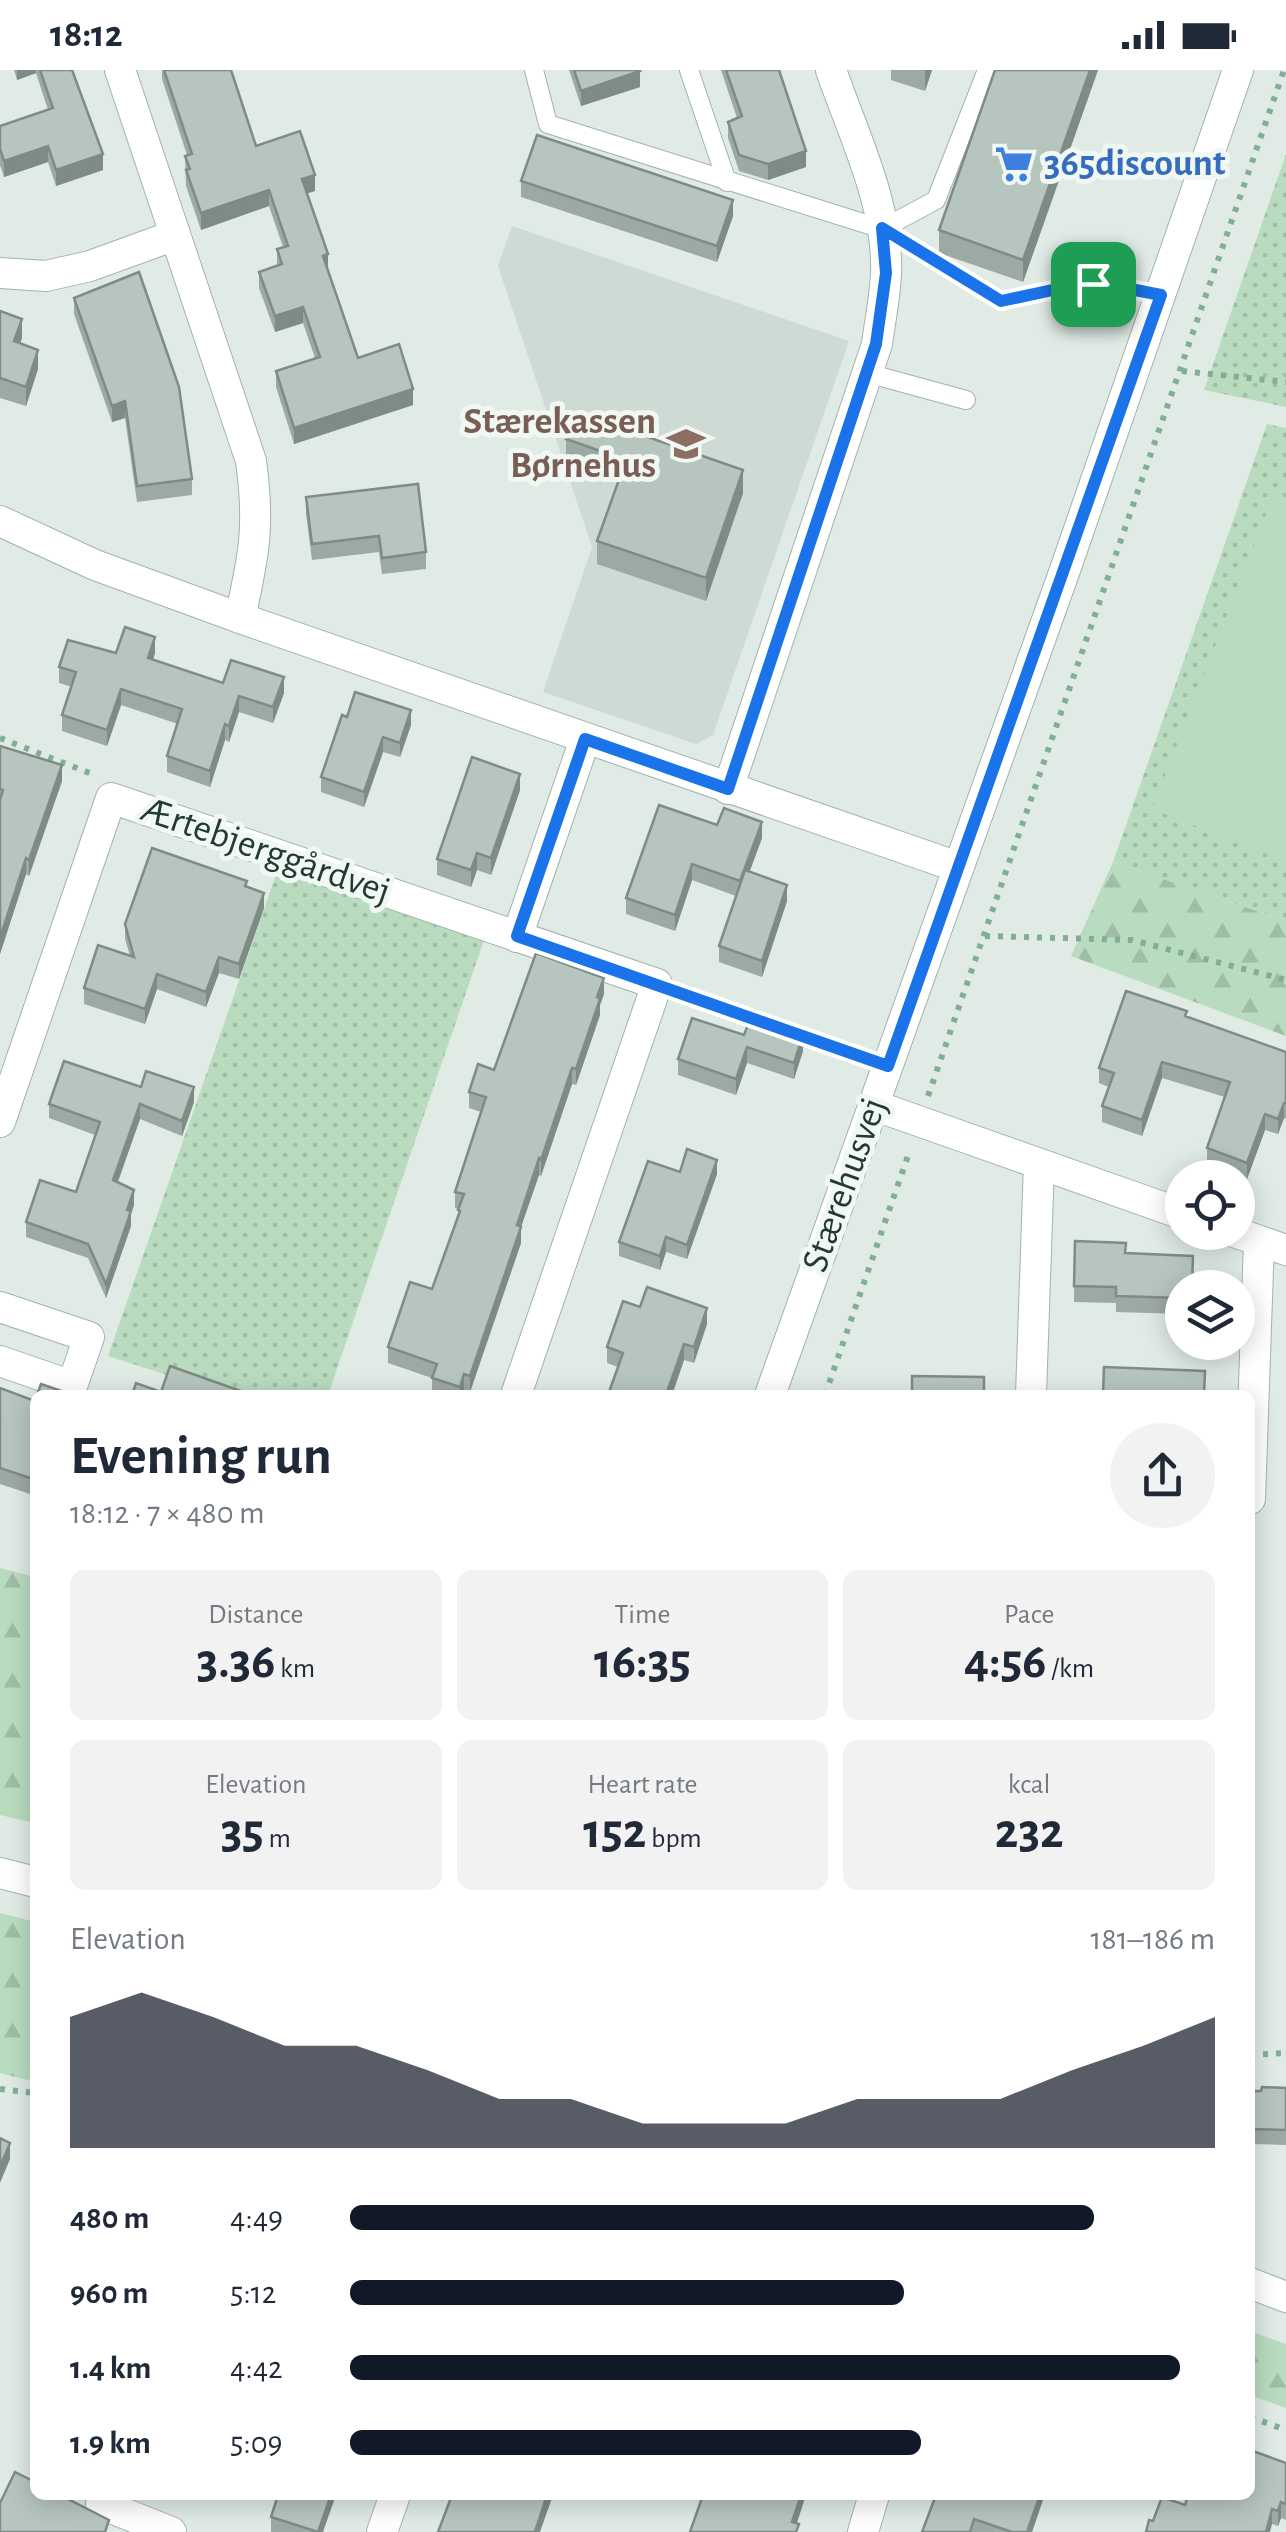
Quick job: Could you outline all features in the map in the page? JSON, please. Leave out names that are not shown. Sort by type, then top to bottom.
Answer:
[{"type":"street","points":[[120,70],[250,461],[258,510],[255,550],[240,618]]},
{"type":"street","points":[[728,789],[876,344],[886,273],[882,228],[831,70]]},
{"type":"street","name":"Stærehusvej","points":[[772,1390],[1238,70]]},
{"type":"street","points":[[0,273],[46,276],[90,266],[175,235]]},
{"type":"street","points":[[0,521],[94,565],[240,618],[958,867]]},
{"type":"street","points":[[517,936],[585,739]]},
{"type":"street","name":"Ærtebjerggårdvej","points":[[0,1122],[111,798],[657,984]]},
{"type":"street","points":[[518,1390],[657,984]]},
{"type":"street","points":[[874,1105],[1165,1208]]},
{"type":"street","points":[[1031,1390],[1039,1164]]},
{"type":"street","points":[[1254,1390],[1260,1241]]},
{"type":"street","points":[[0,1307],[89,1337],[72,1386],[0,1361]]},
{"type":"street","points":[[0,1873],[30,1881]]},
{"type":"street","points":[[1255,2285],[1286,2297]]},
{"type":"street","points":[[382,2532],[392,2500]]},
{"type":"street","points":[[863,2532],[873,2500]]},
{"type":"street","points":[[101,2504],[171,2532]]},
{"type":"lane","points":[[534,70],[548,124],[882,228],[936,200],[987,70]]},
{"type":"lane","points":[[689,70],[727,182]]},
{"type":"lane","points":[[867,373],[966,400]]},
{"type":"path","points":[[827,1390],[1284,70]]},
{"type":"path","points":[[882,228],[1001,301],[1084,280],[1161,295]]},
{"type":"path","points":[[1182,371],[1286,382]]},
{"type":"path","points":[[0,738],[92,774],[111,798]]},
{"type":"path","points":[[985,936],[1132,940],[1286,980]]},
{"type":"path","points":[[657,984],[764,1022]]},
{"type":"path","points":[[781,1028],[888,1066]]},
{"type":"path","points":[[1255,2055],[1286,2053]]},
{"type":"path","points":[[0,2089],[30,2092]]},
{"type":"path","points":[[1255,2419],[1286,2430]]},
{"type":"shaded area","name":"Stærekassen Børnehus","points":[[512,226],[849,341],[713,735],[696,744],[543,692],[592,547],[498,266]]},
{"type":"green space","points":[[1286,154],[1286,407],[1204,390]]},
{"type":"green space","points":[[1267,424],[1286,428],[1286,921],[1113,862]]},
{"type":"green space","points":[[1272,498],[1286,503],[1286,861],[1152,809]]},
{"type":"green space","points":[[1113,862],[1286,921],[1286,1036],[1071,956]]},
{"type":"green space","points":[[278,869],[484,940],[330,1390],[213,1390],[108,1356]]},
{"type":"green space","points":[[0,1568],[30,1576],[30,1822],[0,1815]]},
{"type":"green space","points":[[0,1913],[30,1921],[30,2079],[0,2073]]},
{"type":"green space","points":[[1255,2333],[1286,2344],[1286,2408],[1255,2397]]},
{"type":"building","points":[[40,70],[72,70],[103,154],[56,170],[48,146],[4,161],[0,126],[53,108]]},
{"type":"building","points":[[164,70],[231,70],[256,146],[300,131],[315,175],[302,179],[358,358],[399,344],[413,389],[294,428],[276,371],[320,357],[303,307],[275,316],[259,272],[282,264],[277,249],[288,246],[269,190],[201,213],[186,170],[190,169],[185,156],[192,154]]},
{"type":"building","points":[[574,70],[639,70],[640,71],[581,91]]},
{"type":"building","points":[[726,70],[779,70],[806,151],[768,164],[739,155],[728,122],[742,116]]},
{"type":"building","points":[[995,70],[1090,70],[1023,260],[939,230]]},
{"type":"building","points":[[537,135],[733,200],[717,246],[521,181]]},
{"type":"building","points":[[139,272],[179,387],[192,479],[137,486],[125,401],[112,406],[74,298]]},
{"type":"building","points":[[0,311],[22,319],[14,341],[38,350],[26,387],[0,378]]},
{"type":"building","points":[[576,412],[743,470],[706,578],[597,541],[626,460],[566,439]]},
{"type":"building","points":[[418,484],[426,552],[382,558],[379,536],[312,544],[306,497]]},
{"type":"building","points":[[125,627],[155,637],[148,658],[223,683],[231,660],[284,677],[273,707],[239,696],[210,771],[167,756],[182,709],[121,689],[107,730],[62,715],[76,672],[59,667],[68,640],[116,653]]},
{"type":"building","points":[[355,692],[411,710],[400,743],[383,737],[364,792],[321,777],[342,715],[347,717]]},
{"type":"building","points":[[0,746],[62,765],[0,938],[3,790]]},
{"type":"building","points":[[472,757],[520,774],[491,858],[477,853],[471,870],[437,859]]},
{"type":"building","points":[[659,805],[717,825],[724,808],[762,822],[740,881],[692,864],[675,915],[626,898]]},
{"type":"building","points":[[152,848],[247,881],[245,886],[264,893],[239,964],[219,957],[206,992],[157,974],[145,1009],[84,988],[98,945],[134,957],[125,924]]},
{"type":"building","points":[[745,870],[787,885],[762,961],[719,946]]},
{"type":"building","points":[[536,953],[604,978],[576,1069],[572,1068],[539,1158],[517,1225],[521,1227],[470,1376],[464,1374],[460,1387],[432,1378],[437,1364],[388,1347],[410,1282],[432,1289],[460,1211],[464,1194],[455,1192],[486,1097],[469,1092],[478,1064],[494,1070]]},
{"type":"building","points":[[1126,991],[1187,1011],[1185,1016],[1286,1052],[1286,1103],[1278,1119],[1265,1114],[1248,1160],[1239,1160],[1207,1148],[1230,1082],[1162,1062],[1142,1120],[1102,1106],[1114,1073],[1099,1068]]},
{"type":"building","points":[[751,1017],[803,1035],[794,1063],[747,1047],[736,1079],[678,1059],[692,1018],[744,1035]]},
{"type":"building","points":[[64,1061],[141,1087],[146,1071],[194,1087],[182,1121],[140,1104],[113,1180],[134,1190],[127,1210],[131,1211],[106,1284],[88,1244],[26,1222],[40,1180],[76,1192],[100,1122],[49,1104]]},
{"type":"building","points":[[687,1149],[717,1160],[687,1245],[666,1237],[660,1256],[619,1242],[648,1161],[680,1172]]},
{"type":"building","points":[[1075,1241],[1126,1243],[1125,1253],[1193,1256],[1193,1270],[1165,1270],[1165,1297],[1116,1296],[1116,1287],[1074,1286]]},
{"type":"building","points":[[647,1287],[707,1308],[694,1347],[684,1344],[668,1390],[610,1390],[623,1353],[607,1347],[623,1301],[640,1307]]},
{"type":"building","points":[[170,1366],[238,1390],[162,1390]]},
{"type":"building","points":[[1104,1367],[1205,1371],[1204,1390],[1103,1390]]},
{"type":"building","points":[[912,1376],[984,1377],[984,1390],[912,1390]]},
{"type":"building","points":[[136,1383],[155,1390],[134,1390]]},
{"type":"building","points":[[0,1388],[30,1399],[30,1478],[0,1468]]},
{"type":"building","points":[[1262,2087],[1286,2088],[1286,2130],[1255,2129],[1255,2091]]},
{"type":"building","points":[[0,2138],[10,2143],[0,2167]]},
{"type":"building","points":[[1255,2452],[1286,2463],[1286,2504],[1281,2502],[1278,2511],[1272,2509],[1266,2532],[1146,2532],[1161,2500],[1185,2505],[1186,2500],[1255,2500]]},
{"type":"building","points":[[15,2472],[30,2480],[30,2500],[70,2500],[109,2520],[105,2532],[0,2532],[0,2503]]},
{"type":"building","points":[[276,2500],[329,2500],[318,2532],[271,2517]]},
{"type":"building","points":[[450,2500],[545,2500],[535,2532],[438,2532]]},
{"type":"building","points":[[701,2500],[799,2500],[792,2522],[799,2524],[796,2532],[690,2532]]},
{"type":"building","points":[[934,2500],[1038,2500],[1027,2532],[1012,2532],[974,2519],[970,2532],[922,2532]]},
{"type":"place","name":"365discount","points":[[1014,164]]},
{"type":"place","name":"Stærekassen Børnehus","points":[[686,444]]},
{"type":"route","points":[[882,228],[1001,301],[1084,280],[1093,284],[1161,295],[888,1066],[517,936],[585,739],[728,789],[876,344],[886,273],[882,228]]}]
